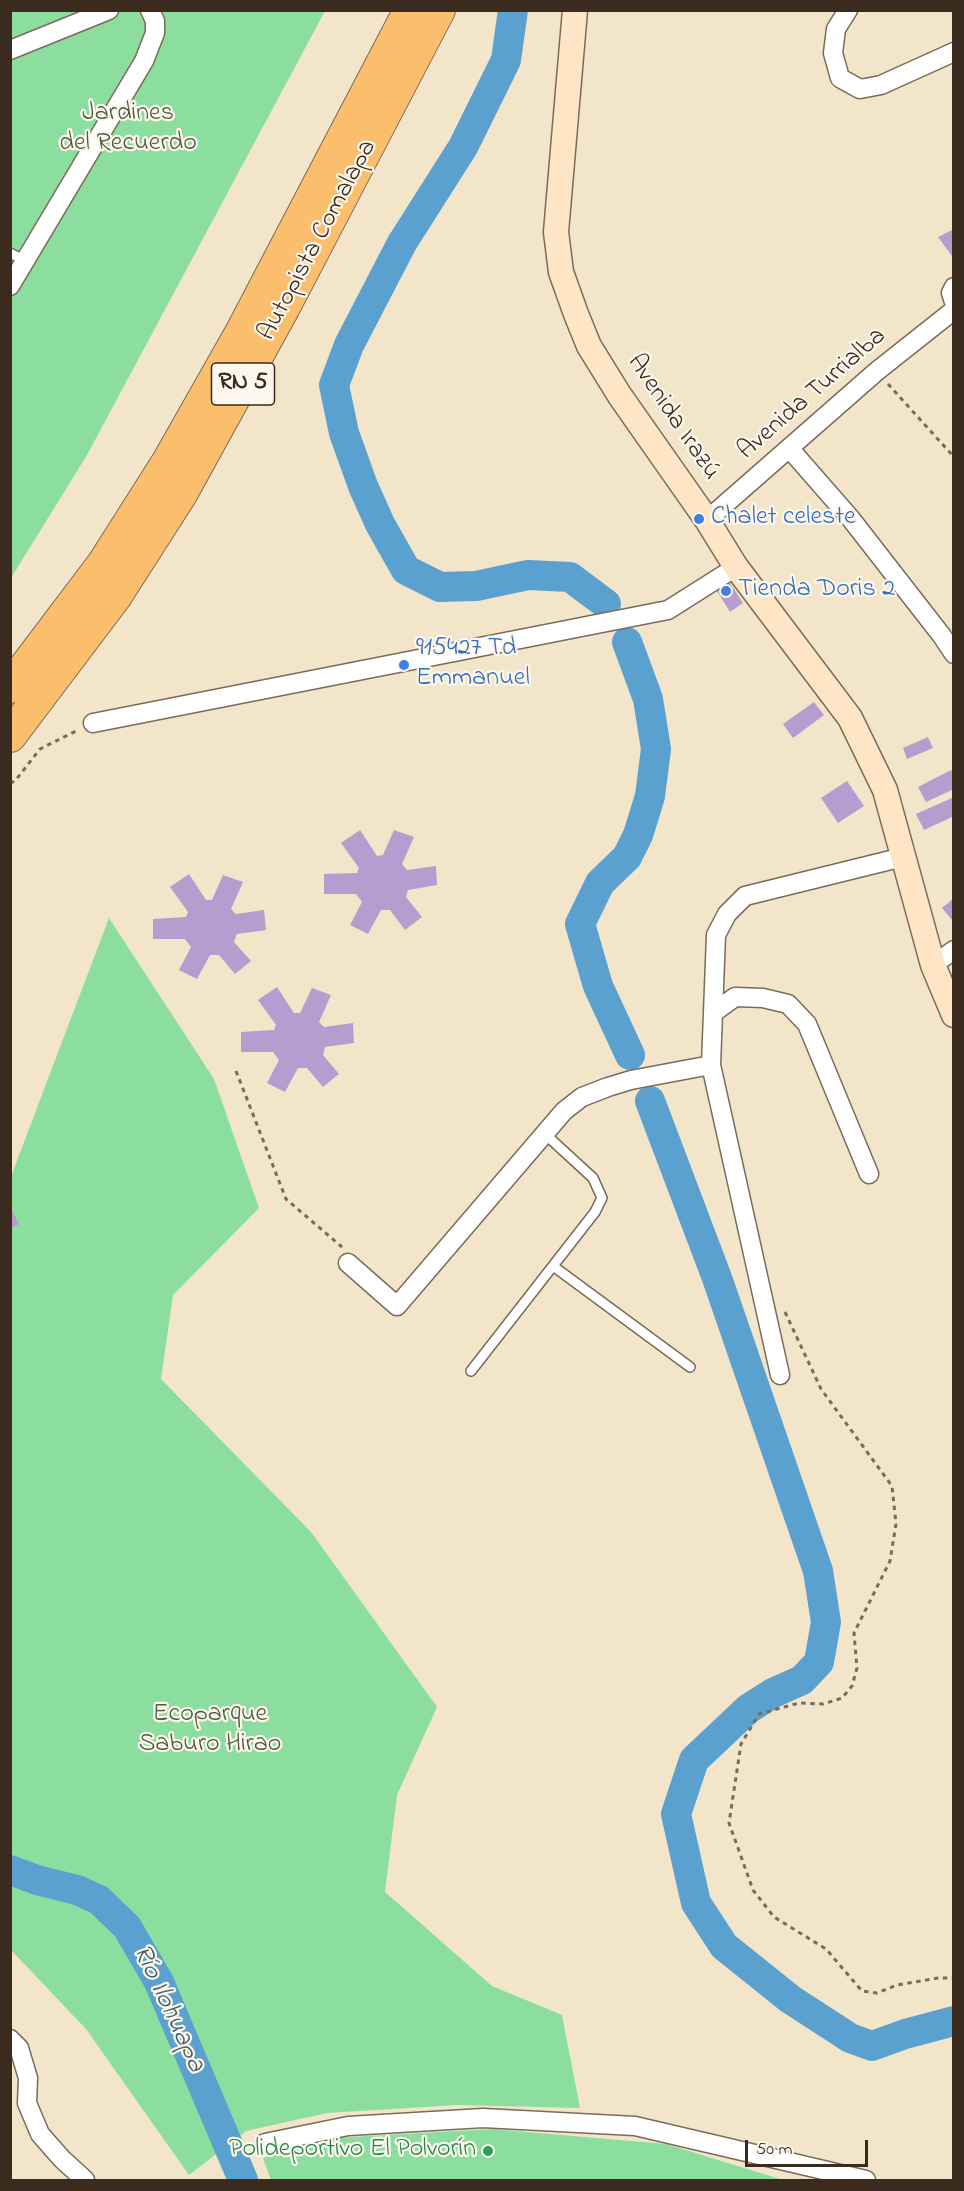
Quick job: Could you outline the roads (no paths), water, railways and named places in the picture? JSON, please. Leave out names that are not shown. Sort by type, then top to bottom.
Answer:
[{"type":"highway","name":"Autopista Comalapa","points":[[10,687],[108,556],[169,460],[241,333],[410,10]]},
{"type":"highway","name":"Autopista Comalapa","points":[[10,736],[115,597],[181,494],[290,297],[439,10]]},
{"type":"street","points":[[10,50],[109,10]]},
{"type":"street","points":[[10,286],[17,257],[144,61],[155,33],[155,21],[150,10]]},
{"type":"street","name":"Avenida Irazú","points":[[575,10],[556,232],[561,272],[589,346],[620,396],[707,520],[736,567],[850,718],[885,789],[933,964],[954,1015]]},
{"type":"street","points":[[848,10],[836,29],[832,53],[840,78],[860,88],[881,85],[954,52]]},
{"type":"street","points":[[954,287],[951,293],[954,302]]},
{"type":"street","name":"Avenida Turrialba","points":[[707,520],[877,371],[954,310]]},
{"type":"street","points":[[789,448],[851,519],[954,654]]},
{"type":"street","points":[[93,723],[668,610],[736,567]]},
{"type":"street","points":[[780,1375],[711,1065],[716,935],[726,914],[744,896],[903,856]]},
{"type":"street","points":[[933,964],[954,950]]},
{"type":"street","points":[[713,1013],[735,997],[763,998],[788,1004],[807,1024],[869,1174]]},
{"type":"street","points":[[348,1263],[398,1306],[544,1133],[564,1111],[582,1097],[631,1080],[711,1065]]},
{"type":"street","points":[[10,2039],[19,2048],[28,2078],[27,2103],[40,2134],[85,2181]]},
{"type":"street","points":[[265,2143],[348,2126],[483,2118],[635,2126],[866,2181]]},
{"type":"lane","points":[[471,1371],[595,1212],[602,1198],[593,1178],[544,1133]]},
{"type":"lane","points":[[553,1266],[690,1366]]},
{"type":"waterway","points":[[513,10],[506,60],[463,147],[402,243],[349,345],[334,385],[344,433],[363,486],[380,524],[406,570],[440,587],[476,586],[528,575],[570,577],[606,604]]},
{"type":"waterway","points":[[627,642],[648,699],[656,749],[650,796],[638,835],[627,857],[600,883],[580,924],[598,986],[630,1055]]},
{"type":"waterway","points":[[650,1101],[717,1278],[818,1571],[826,1622],[819,1662],[802,1680],[773,1693],[748,1709],[694,1760],[676,1814],[696,1903],[724,1946],[790,1999],[850,2038],[872,2046],[905,2034],[954,2021]]},
{"type":"waterway","name":"Río Ilohuapa","points":[[10,1870],[37,1880],[77,1890],[99,1900],[127,1927],[159,1982],[243,2180]]},
{"type":"place","name":"Chalet celeste","points":[[699,519]]},
{"type":"place","name":"Tienda Doris 2","points":[[726,591]]},
{"type":"place","name":"915427 Td Emmanuel","points":[[404,665]]},
{"type":"place","name":"Polideportivo El Polvorín","points":[[488,2151]]},
{"type":"park label","name":"Jardines del Recuerdo","points":[[128,130]]},
{"type":"park label","name":"Ecoparque Saburo Hirao","points":[[210,1731]]}]
